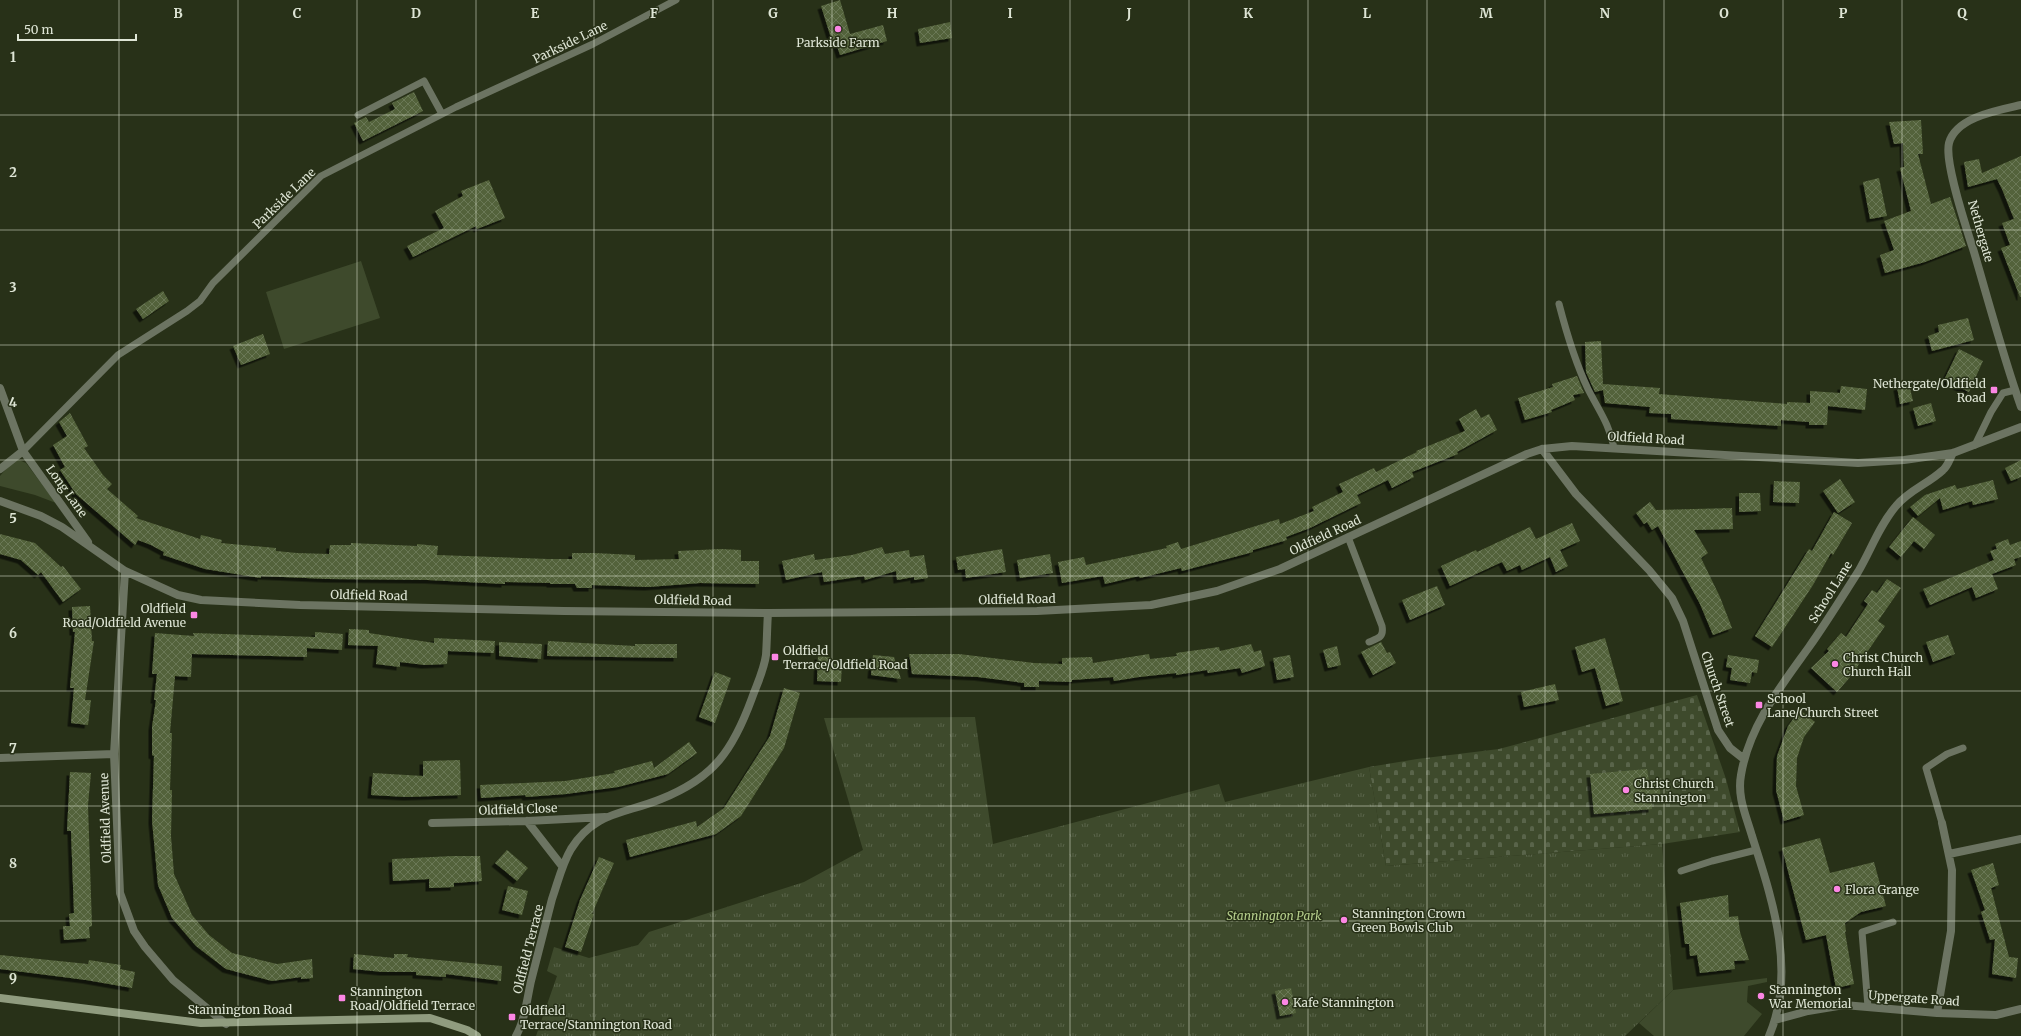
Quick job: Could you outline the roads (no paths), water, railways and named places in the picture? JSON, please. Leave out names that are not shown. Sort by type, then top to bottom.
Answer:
[{"type":"main road","name":"Stannington Road","points":[[0,998],[175,1020],[226,1024],[430,1018],[467,1030],[477,1036]]},
{"type":"street","name":"Nethergate","points":[[2021,105],[1977,117],[1961,126],[1949,142],[1948,158],[2015,390],[2021,406]]},
{"type":"street","name":"Long Lane","points":[[0,388],[24,451],[91,546]]},
{"type":"street","name":"Oldfield Road","points":[[0,501],[41,516],[91,546],[125,571],[178,595],[201,600],[300,605],[417,608],[768,613],[1037,611],[1151,605],[1217,591],[1280,569],[1526,454],[1542,449],[1572,446],[1858,463],[1904,460],[1953,453],[2021,427]]},
{"type":"street","name":"Church Street","points":[[1542,449],[1576,494],[1649,570],[1672,598],[1683,621],[1718,730],[1730,748],[1744,759]]},
{"type":"street","points":[[0,469],[24,451]]},
{"type":"street","name":"School Lane","points":[[1744,759],[1767,708],[1858,571],[1882,526],[1896,505],[1915,488],[1944,470],[1953,453]]},
{"type":"street","name":"Oldfield Avenue","points":[[125,571],[114,754],[120,893],[126,912],[142,942],[168,975],[226,1024]]},
{"type":"street","name":"Oldfield Terrace","points":[[516,1036],[520,1030],[545,926],[562,866],[572,848],[588,829],[606,817],[661,800],[690,785],[715,767],[734,741],[756,688],[766,655],[768,613]]},
{"type":"street","points":[[0,758],[114,754]]},
{"type":"street","points":[[1744,759],[1739,790],[1742,805],[1771,896],[1779,945],[1781,979],[1780,999],[1769,1036]]},
{"type":"street","name":"Oldfield Close","points":[[432,823],[527,821],[606,817]]},
{"type":"street","points":[[527,821],[562,866]]},
{"type":"street","points":[[1938,1013],[1951,930],[1952,870],[1942,823]]},
{"type":"street","points":[[1949,854],[2021,839]]},
{"type":"street","name":"Uppergate Road","points":[[1775,1020],[1808,1011],[1844,1005],[1938,1013],[1996,1015],[2021,1008]]},
{"type":"lane","name":"Parkside Lane","points":[[24,451],[118,355],[187,311],[200,301],[213,283],[321,176],[442,114],[592,44],[676,0]]},
{"type":"lane","points":[[358,115],[424,80],[442,114]]},
{"type":"lane","points":[[1559,304],[1565,328],[1584,377],[1612,432],[1614,448]]},
{"type":"lane","points":[[1974,445],[1991,412],[2004,393],[2015,390]]},
{"type":"lane","points":[[1348,537],[1382,626],[1383,633],[1381,638],[1369,642]]},
{"type":"lane","points":[[1942,823],[1926,768],[1947,754],[1963,748]]},
{"type":"lane","points":[[1681,871],[1712,861],[1756,850]]},
{"type":"lane","points":[[1868,1006],[1862,932],[1893,922]]},
{"type":"place","name":"Parkside Farm","points":[[838,29]]},
{"type":"place","name":"Nethergate/Oldfield Road","points":[[1994,390]]},
{"type":"place","name":"Oldfield Road/Oldfield Avenue","points":[[194,615]]},
{"type":"place","name":"Oldfield Terrace/Oldfield Road","points":[[775,657]]},
{"type":"place","name":"Christ Church Church Hall","points":[[1835,664]]},
{"type":"place","name":"School Lane/Church Street","points":[[1759,705]]},
{"type":"place","name":"Christ Church Stannington","points":[[1626,790]]},
{"type":"place","name":"Flora Grange","points":[[1837,889]]},
{"type":"place","name":"Stannington Crown Green Bowls Club","points":[[1344,920]]},
{"type":"place","name":"Stannington War Memorial","points":[[1761,996]]},
{"type":"place","name":"Stannington Road/Oldfield Terrace","points":[[342,998]]},
{"type":"place","name":"Kafe Stannington","points":[[1285,1002]]},
{"type":"place","name":"Oldfield Terrace/Stannington Road","points":[[512,1017]]},
{"type":"park label","name":"Stannington Park","points":[[1274,915]]}]
